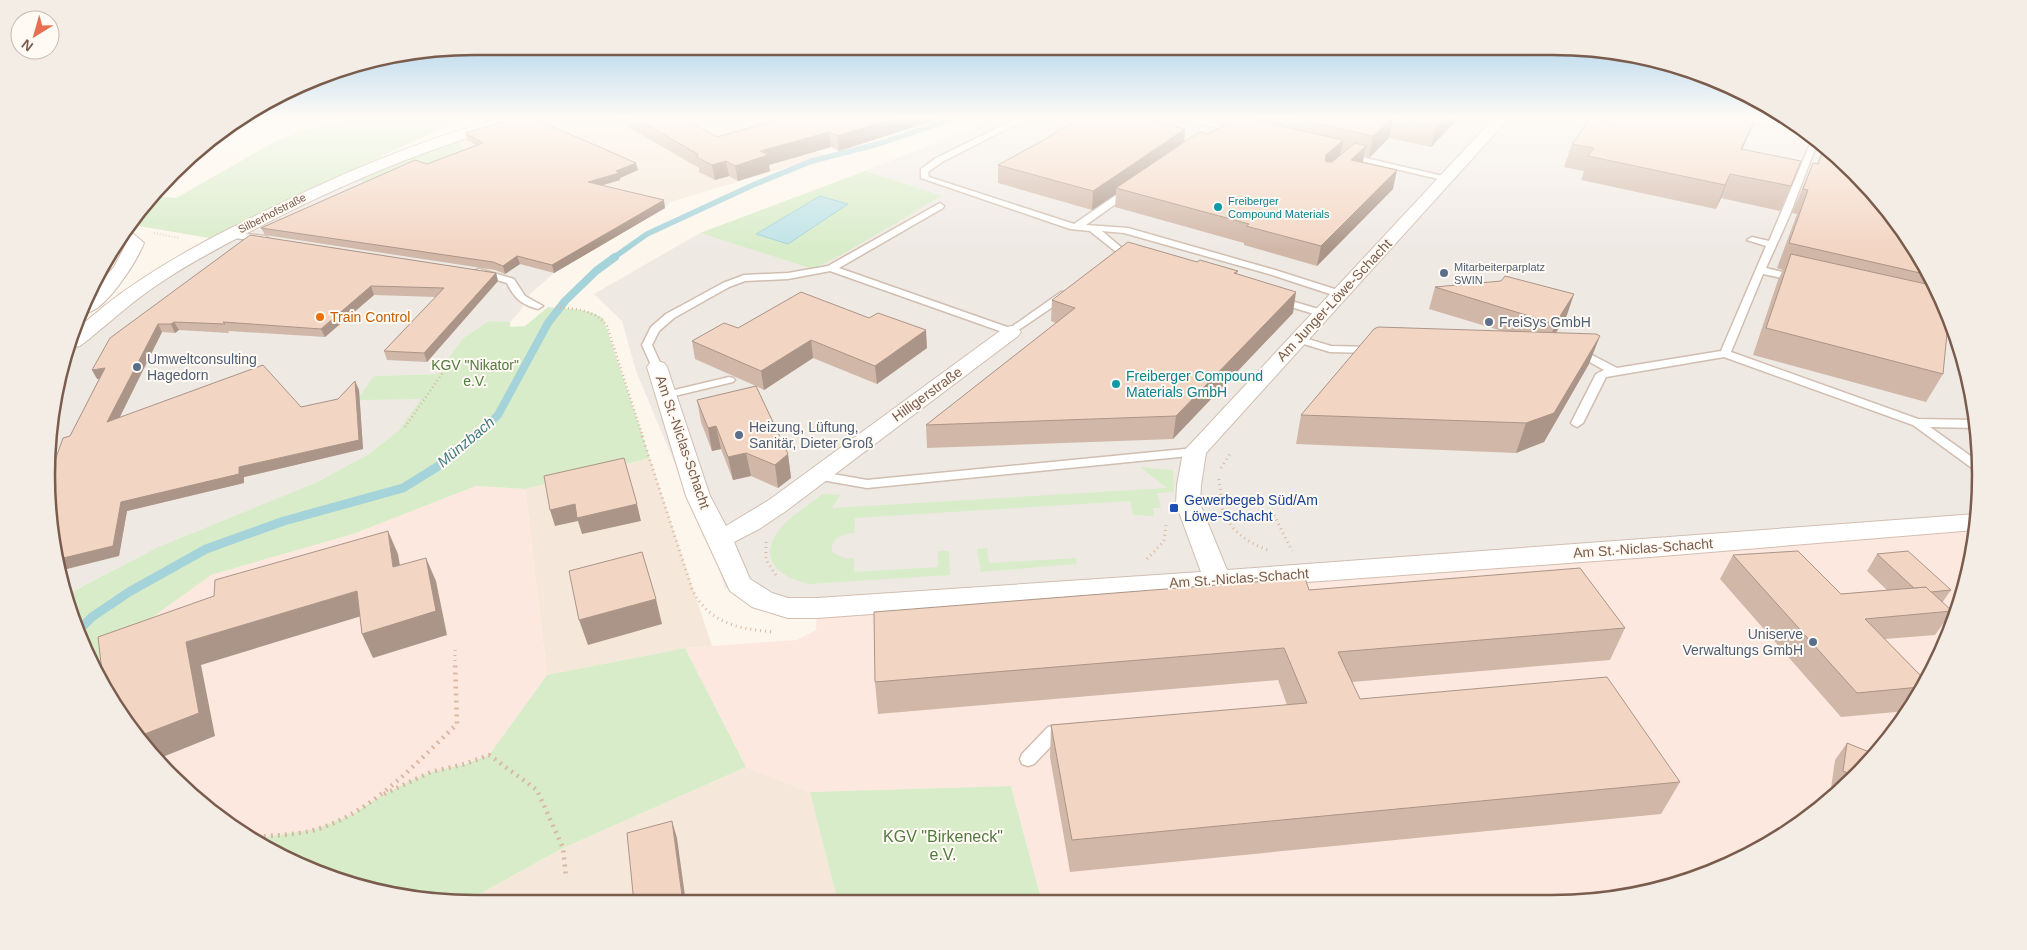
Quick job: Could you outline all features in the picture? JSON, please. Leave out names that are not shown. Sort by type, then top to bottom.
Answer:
[{"type":"street","name":"Silberhofstraße","points":[[78,338],[149,281],[212,243],[327,186],[383,161]]},
{"type":"street","name":"Am Junger-Löwe-Schacht","points":[[1195,452],[1462,161]]},
{"type":"street","points":[[93,301],[129,260],[135,243],[129,238]]},
{"type":"street","name":"Hilligerstraße","points":[[720,539],[744,529],[767,514],[816,475],[1010,332]]},
{"type":"street","name":"Am St.-Niclas-Schacht","points":[[657,367],[698,496],[720,539],[739,584],[762,600],[788,608],[856,606],[1218,580],[1969,523]]},
{"type":"street","points":[[1195,452],[1189,485],[1188,504],[1218,580]]},
{"type":"lane","points":[[937,161],[924,171],[925,178],[1047,219],[1077,227],[1125,230],[1272,272],[1340,294]]},
{"type":"lane","points":[[1366,161],[1447,178]]},
{"type":"lane","points":[[1724,354],[1785,216],[1806,161]]},
{"type":"lane","points":[[1077,227],[1133,188]]},
{"type":"lane","points":[[657,367],[647,345],[655,329],[670,316],[710,292],[744,278],[788,276],[831,268],[940,206]]},
{"type":"lane","points":[[1092,228],[1124,256]]},
{"type":"lane","points":[[230,235],[273,240]]},
{"type":"lane","points":[[1752,240],[1772,245]]},
{"type":"lane","points":[[831,268],[1010,332],[1075,287]]},
{"type":"lane","points":[[469,270],[495,275],[511,281],[518,296],[526,303],[538,306]]},
{"type":"lane","points":[[1760,270],[1807,281]]},
{"type":"lane","points":[[1272,298],[1321,313]]},
{"type":"lane","points":[[1298,339],[1330,350],[1386,350]]},
{"type":"lane","points":[[1577,423],[1602,374],[1618,373],[1724,354],[1917,423],[1972,462]]},
{"type":"lane","points":[[1569,357],[1588,357],[1618,373]]},
{"type":"lane","points":[[666,395],[729,380]]},
{"type":"lane","points":[[1917,423],[1968,424]]},
{"type":"lane","points":[[816,475],[867,484],[1195,452]]},
{"type":"lane","points":[[1028,759],[1054,732]]},
{"type":"path","points":[[146,233],[212,243]]},
{"type":"path","points":[[406,427],[444,371]]},
{"type":"path","points":[[1142,561],[1148,558],[1164,541],[1166,528],[1164,515],[1223,512],[1231,528],[1239,537],[1252,544],[1276,551]]},
{"type":"path","points":[[768,539],[765,552],[766,560],[771,571],[781,580]]},
{"type":"path","points":[[1284,552],[1292,552]]},
{"type":"path","points":[[379,797],[457,724],[455,650]]},
{"type":"path","points":[[262,837],[316,829],[353,814],[379,797],[431,772],[465,764],[489,755],[537,790],[563,848],[566,877]]},
{"type":"shaded area","points":[[476,161],[807,161],[670,202],[598,182]]},
{"type":"shaded area","points":[[889,161],[1831,161],[1868,198],[1901,242],[1929,289],[1950,340],[1964,393],[1971,448],[1972,475],[1968,526],[1738,546],[754,604],[725,588],[636,371],[622,321],[594,294],[700,233],[814,269],[941,197],[865,171]]},
{"type":"shaded area","points":[[355,179],[598,182],[670,202],[665,208],[554,273],[529,295],[520,311],[510,322],[489,321],[463,338],[437,374],[374,376],[422,399],[399,430],[369,454],[315,483],[158,547],[72,592],[59,530],[55,475],[56,448],[63,393],[77,339],[212,243]]},
{"type":"shaded area","points":[[650,458],[712,646],[685,648],[547,675],[525,489]]},
{"type":"shaded area","points":[[476,486],[525,489],[547,675],[489,755],[408,782],[379,797],[353,814],[316,829],[262,837],[219,808],[198,791],[159,752],[142,731],[111,685],[111,647],[211,575],[353,534]]},
{"type":"shaded area","points":[[1969,523],[1958,584],[1950,610],[1929,661],[1916,685],[1885,731],[1849,772],[1808,808],[1762,839],[1738,852],[1687,873],[1661,881],[1634,887],[1579,894],[1040,895],[1011,786],[810,792],[746,767],[685,648],[797,640],[816,630],[817,608]]},
{"type":"shaded area","points":[[746,767],[810,792],[836,895],[478,895],[563,848]]},
{"type":"green space","points":[[240,161],[370,161],[209,238],[137,226],[160,196],[176,198]]},
{"type":"green space","points":[[399,161],[463,161],[432,201],[355,179]]},
{"type":"green space","points":[[865,171],[942,196],[841,255],[813,269],[700,233]]},
{"type":"green space","name":"KGV \"Nikator\" e.V.","points":[[548,307],[590,312],[603,318],[650,458],[525,489],[476,486],[353,534],[211,575],[111,647],[106,676],[87,636],[72,592],[158,547],[315,483],[369,454],[399,430],[421,399],[357,400],[374,376],[437,374],[463,338],[489,321],[510,322],[510,327],[525,326]]},
{"type":"green space","points":[[1140,467],[1173,470],[1174,492],[1157,493],[1161,508],[1153,508],[1154,516],[1133,515],[1130,501],[855,518],[855,533],[846,534],[833,543],[832,552],[845,558],[854,558],[854,572],[938,567],[938,551],[949,551],[950,575],[809,584],[790,578],[782,573],[771,560],[772,543],[777,533],[792,517],[822,494],[840,495],[832,508],[1167,488]]},
{"type":"green space","points":[[987,548],[989,563],[1076,558],[1077,564],[981,572],[977,549]]},
{"type":"green space","points":[[685,648],[746,767],[563,848],[478,895],[420,891],[366,881],[314,863],[262,837],[316,829],[353,814],[379,797],[431,772],[465,764],[489,755],[547,675]]},
{"type":"green space","name":"KGV \"Birkeneck\" e.V.","points":[[1011,786],[1040,895],[836,895],[810,792]]},
{"type":"water","points":[[820,196],[848,204],[788,244],[756,234]]},
{"type":"building","points":[[412,161],[427,164],[434,161],[632,161],[636,163],[616,171],[619,173],[588,182],[664,200],[552,265],[517,256],[503,266],[493,262],[261,228]]},
{"type":"building","points":[[705,161],[725,161],[712,165]]},
{"type":"building","points":[[727,161],[749,161],[735,166]]},
{"type":"building","points":[[1005,161],[1137,161],[1093,191],[998,165]]},
{"type":"building","name":"Freiberger Compound Materials","points":[[1156,161],[1357,161],[1397,170],[1321,246],[1246,226],[1249,224],[1116,188]]},
{"type":"building","points":[[1613,161],[1801,161],[1791,186],[1730,174],[1725,185]]},
{"type":"building","points":[[1819,161],[1831,161],[1868,198],[1885,219],[1920,273],[1789,243],[1808,190],[1803,189],[1813,163],[1818,164]]},
{"type":"building","points":[[250,235],[496,273],[424,353],[384,351],[444,288],[371,286],[321,329],[223,322],[225,324],[174,322],[171,324],[158,324],[107,422],[263,365],[301,407],[338,399],[355,381],[359,440],[239,467],[239,474],[121,502],[113,546],[63,558],[56,502],[56,459],[63,438],[70,436],[105,368],[92,370],[110,338]]},
{"type":"building","name":"Freiberger Compound Materials GmbH","points":[[1128,242],[1197,262],[1200,260],[1238,271],[1234,273],[1296,292],[1176,416],[926,425],[1075,308],[1052,300]]},
{"type":"building","points":[[1791,254],[1926,284],[1947,332],[1943,374],[1766,328]]},
{"type":"building","points":[[1505,276],[1574,294],[1555,324],[1435,287],[1501,281]]},
{"type":"building","points":[[801,292],[869,318],[878,313],[926,330],[875,366],[811,340],[761,371],[692,341],[724,323],[738,328]]},
{"type":"building","points":[[1378,327],[1596,334],[1600,336],[1554,413],[1526,423],[1301,415],[1374,329]]},
{"type":"building","points":[[756,386],[788,454],[775,465],[746,453],[728,457],[716,426],[708,428],[697,400]]},
{"type":"building","points":[[624,458],[637,504],[577,518],[575,504],[550,510],[544,476]]},
{"type":"building","points":[[388,531],[393,567],[426,558],[436,611],[362,634],[357,591],[186,642],[199,713],[144,734],[111,685],[102,667],[98,637],[214,596],[215,580]]},
{"type":"building","points":[[1798,551],[1841,594],[1926,587],[1950,609],[1950,611],[1865,619],[1921,676],[1914,688],[1857,693],[1733,555]]},
{"type":"building","points":[[1908,551],[1951,590],[1931,592],[1926,587],[1914,588],[1877,554]]},
{"type":"building","points":[[642,552],[656,599],[579,620],[569,571]]},
{"type":"building","points":[[1580,568],[1625,628],[1338,652],[1360,699],[1607,677],[1680,782],[1072,840],[1051,725],[1307,703],[1284,648],[875,682],[874,612],[1305,578],[1309,590]]},
{"type":"building","points":[[1847,743],[1868,752],[1848,773],[1843,771]]},
{"type":"building","points":[[672,821],[682,895],[633,895],[627,833]]},
{"type":"waterway","name":"Münzbach","points":[[613,258],[647,234],[753,185],[811,161]]},
{"type":"waterway","name":"Münzbach","points":[[477,436],[498,415],[548,323],[565,301],[596,271],[615,257]]},
{"type":"waterway","name":"Münzbach","points":[[83,626],[92,617],[129,592],[206,549],[284,521],[403,488],[445,462],[477,436]]},
{"type":"place","name":"Freiberger Compound Materials","points":[[1218,207]]},
{"type":"place","name":"Mitarbeiterparplatz SWIN","points":[[1444,273]]},
{"type":"place","name":"Train Control","points":[[320,317]]},
{"type":"place","name":"FreiSys GmbH","points":[[1489,322]]},
{"type":"place","name":"Umweltconsulting Hagedorn","points":[[137,367]]},
{"type":"place","name":"Freiberger Compound Materials GmbH","points":[[1116,384]]},
{"type":"place","name":"Heizung, Lüftung, Sanitär, Dieter Groß","points":[[739,435]]},
{"type":"place","name":"Gewerbegeb Süd/Am Löwe-Schacht","points":[[1174,508]]},
{"type":"place","name":"Uniserve Verwaltungs GmbH","points":[[1813,642]]}]
